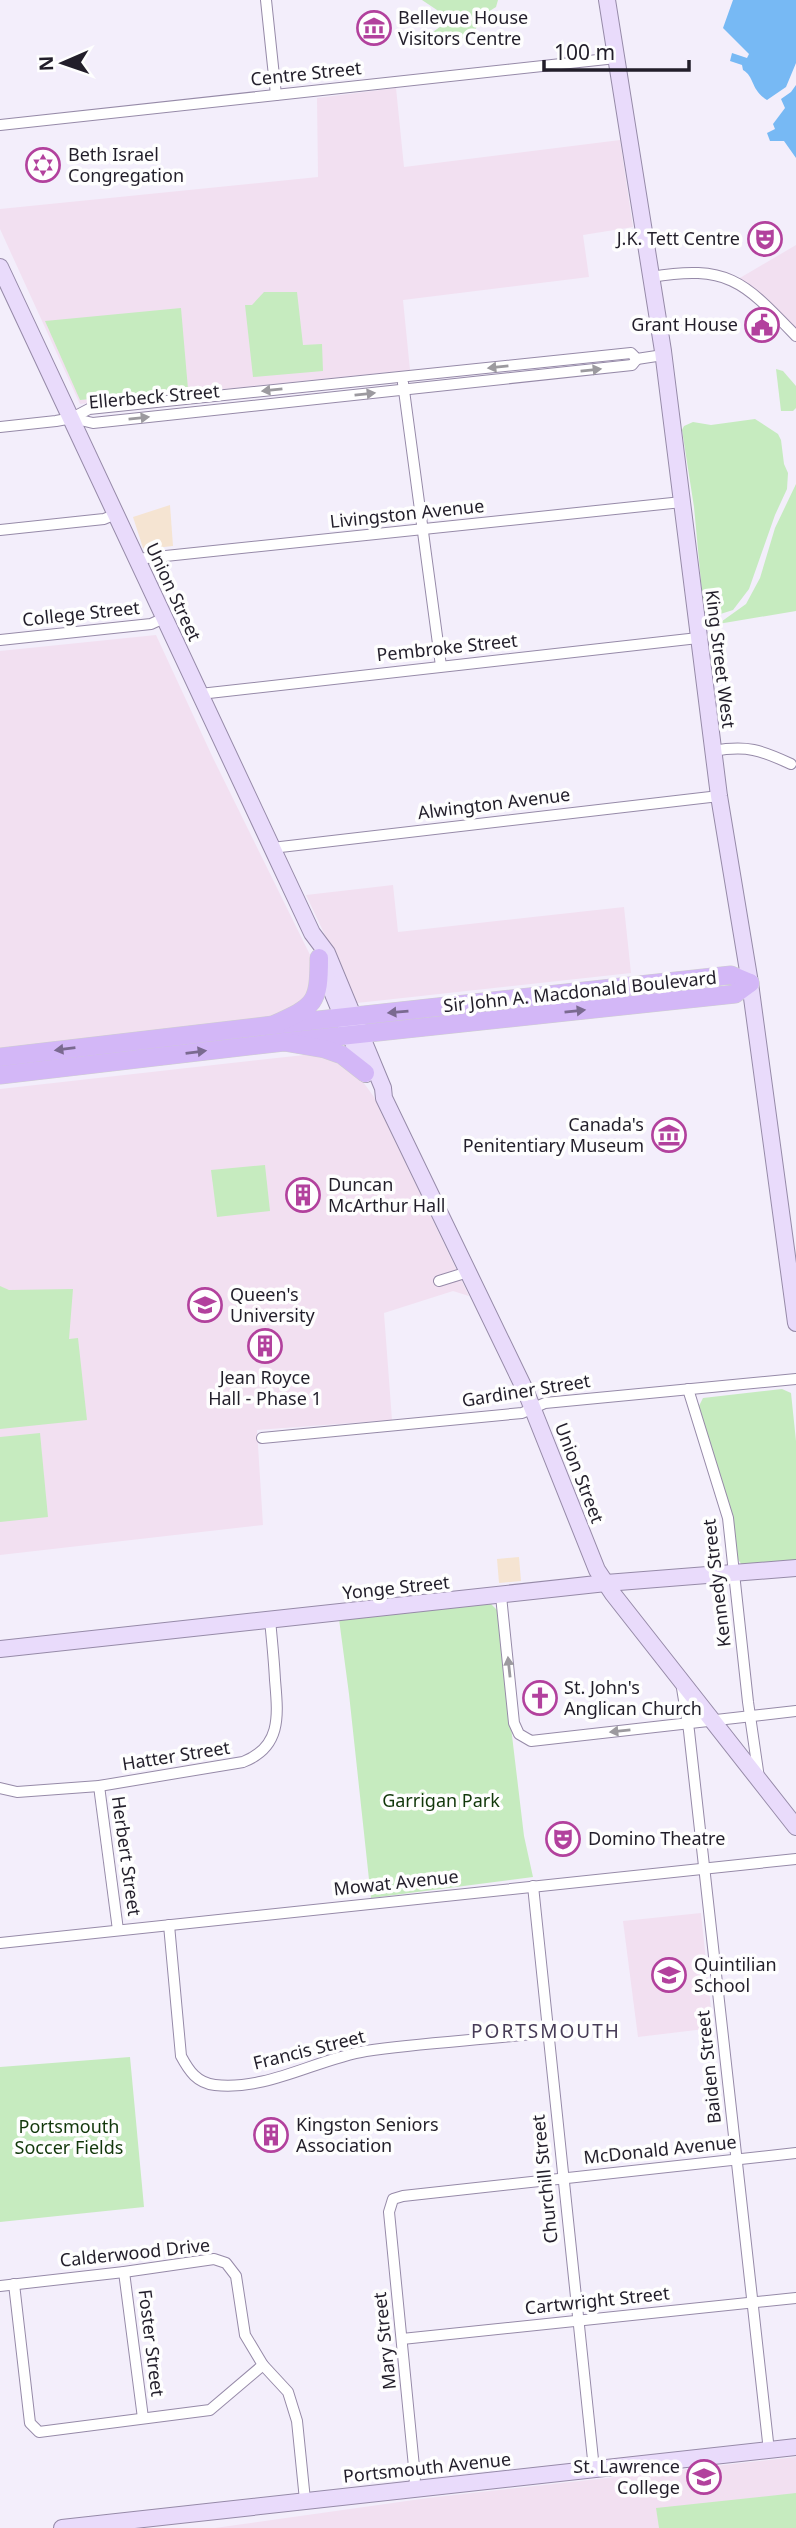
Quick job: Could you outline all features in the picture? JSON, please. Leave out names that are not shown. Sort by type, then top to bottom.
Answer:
[{"type":"main road","name":"King Street West","points":[[607,0],[663,355],[719,796],[750,983],[796,1323]]},
{"type":"main road","name":"Union Street","points":[[0,267],[312,933],[327,953],[347,1017]]},
{"type":"main road","name":"Union Street","points":[[312,933],[318,958],[383,1088],[384,1098],[533,1408],[590,1554],[606,1583],[796,1827]]},
{"type":"main road","points":[[273,1025],[302,1012],[315,996],[319,990],[318,958]]},
{"type":"main road","name":"Sir John A. Macdonald Boulevard","points":[[0,1057],[731,975],[750,983]]},
{"type":"main road","name":"Sir John A. Macdonald Boulevard","points":[[0,1075],[735,994],[750,983]]},
{"type":"main road","name":"Union Street","points":[[355,1034],[365,1073],[376,1094],[384,1098]]},
{"type":"main road","points":[[284,1042],[326,1049],[342,1055],[365,1073]]},
{"type":"main road","name":"Yonge Street","points":[[0,1649],[606,1583],[796,1568]]},
{"type":"main road","name":"Portsmouth Avenue","points":[[62,2528],[796,2446]]},
{"type":"street","points":[[266,0],[276,95]]},
{"type":"street","name":"Centre Street","points":[[0,125],[616,58]]},
{"type":"street","points":[[651,277],[695,272],[719,275],[757,297],[796,336]]},
{"type":"street","name":"Ellerbeck Street","points":[[72,418],[89,409],[631,354],[638,359]]},
{"type":"street","name":"Ellerbeck Street","points":[[72,418],[93,423],[632,366],[638,359],[663,355]]},
{"type":"street","points":[[402,377],[441,666]]},
{"type":"street","points":[[0,427],[72,418]]},
{"type":"street","name":"Livingston Avenue","points":[[137,559],[682,502]]},
{"type":"street","points":[[0,530],[104,519],[116,514]]},
{"type":"street","name":"College Street","points":[[0,640],[151,624],[164,618]]},
{"type":"street","name":"Pembroke Street","points":[[200,694],[698,638]]},
{"type":"street","points":[[713,751],[748,748],[794,763]]},
{"type":"street","name":"Alwington Avenue","points":[[272,848],[719,796]]},
{"type":"street","points":[[439,1280],[468,1272]]},
{"type":"street","name":"Gardiner Street","points":[[262,1438],[496,1416],[522,1413],[545,1403],[796,1379]]},
{"type":"street","name":"Kennedy Street","points":[[688,1389],[728,1518],[759,1778]]},
{"type":"street","points":[[501,1596],[514,1723],[519,1734],[531,1741],[796,1711]]},
{"type":"street","name":"Hatter Street","points":[[0,1788],[17,1792],[99,1786],[254,1758],[266,1748],[277,1721],[271,1620]]},
{"type":"street","name":"Baiden Street","points":[[680,1680],[688,1724],[769,2451]]},
{"type":"street","name":"Herbert Street","points":[[99,1786],[118,1930]]},
{"type":"street","name":"Mowat Avenue","points":[[0,1943],[796,1859]]},
{"type":"street","name":"Churchill Street","points":[[533,1886],[594,2469]]},
{"type":"street","name":"Francis Street","points":[[169,1925],[181,2056],[189,2070],[201,2082],[238,2085],[266,2081],[330,2060],[365,2052],[548,2032]]},
{"type":"street","name":"McDonald Avenue","points":[[403,2196],[796,2153]]},
{"type":"street","name":"Mary Street","points":[[403,2196],[393,2199],[389,2212],[415,2477],[414,2490]]},
{"type":"street","name":"Calderwood Drive","points":[[0,2286],[214,2259],[226,2263],[236,2276],[245,2335],[263,2365],[288,2392],[297,2421],[305,2500]]},
{"type":"street","name":"Foster Street","points":[[124,2272],[143,2418]]},
{"type":"street","points":[[14,2284],[30,2423],[38,2432],[210,2410],[263,2365]]},
{"type":"street","name":"Cartwright Street","points":[[402,2339],[796,2298]]},
{"type":"shaded area","points":[[396,88],[404,167],[620,140],[633,227],[583,235],[589,277],[403,300],[410,370],[80,404],[0,229],[0,209],[318,177],[317,98]]},
{"type":"shaded area","points":[[796,245],[796,343],[754,300],[728,285]]},
{"type":"shaded area","points":[[170,505],[173,546],[143,548],[133,517]]},
{"type":"shaded area","points":[[156,635],[315,965],[313,994],[280,1015],[0,1049],[0,651]]},
{"type":"shaded area","points":[[393,885],[398,932],[624,907],[631,973],[357,1003],[306,895]]},
{"type":"shaded area","name":"Queen's University","points":[[304,1055],[332,1056],[350,1064],[374,1097],[469,1296],[453,1291],[384,1313],[392,1420],[257,1430],[263,1525],[0,1555],[0,1089]]},
{"type":"shaded area","points":[[519,1557],[521,1581],[499,1583],[497,1559]]},
{"type":"shaded area","name":"Quintilian School","points":[[701,1913],[713,2028],[638,2037],[623,1921]]},
{"type":"shaded area","name":"St. Lawrence College","points":[[796,2457],[796,2528],[215,2528],[428,2498]]},
{"type":"green space","points":[[422,0],[498,0],[496,7],[480,17],[470,35],[464,39],[458,36],[443,41],[429,37],[444,24],[440,12]]},
{"type":"green space","points":[[264,292],[297,292],[303,345],[322,344],[323,371],[253,377],[245,305],[252,305]]},
{"type":"green space","points":[[181,308],[188,389],[80,400],[45,321]]},
{"type":"green space","points":[[776,369],[783,371],[796,386],[796,408],[793,411],[781,411]]},
{"type":"green space","points":[[755,419],[778,434],[781,440],[788,473],[787,489],[749,589],[733,610],[708,618],[704,614],[694,507],[682,430],[693,422],[711,425]]},
{"type":"green space","points":[[796,484],[796,611],[718,624],[746,604],[760,578],[775,528]]},
{"type":"green space","points":[[265,1165],[270,1211],[217,1217],[211,1170]]},
{"type":"green space","points":[[0,1286],[9,1290],[73,1289],[69,1339],[78,1338],[87,1420],[0,1429]]},
{"type":"green space","points":[[782,1389],[791,1393],[796,1441],[796,1560],[742,1565],[737,1558],[724,1491],[699,1406],[703,1398]]},
{"type":"green space","points":[[40,1433],[48,1517],[0,1522],[0,1437]]},
{"type":"green space","name":"Garrigan Park","points":[[491,1604],[497,1610],[524,1836],[533,1877],[371,1898],[339,1619]]},
{"type":"green space","name":"Portsmouth Soccer Fields","points":[[130,2057],[144,2207],[0,2222],[0,2067]]},
{"type":"green space","points":[[796,2493],[796,2528],[659,2528],[656,2508]]},
{"type":"water","points":[[733,0],[796,0],[796,63],[786,87],[767,100],[758,92],[742,65],[730,61],[732,53],[747,58],[749,54],[723,28]]},
{"type":"water","points":[[796,85],[796,158],[784,141],[770,141],[767,133],[775,129],[773,124],[785,108],[781,99]]},
{"type":"place","name":"Bellevue House Visitors Centre","points":[[374,28]]},
{"type":"place","name":"Beth Israel Congregation","points":[[43,165]]},
{"type":"place","name":"J.K. Tett Centre","points":[[765,239]]},
{"type":"place","name":"Grant House","points":[[762,325]]},
{"type":"place","name":"Canada's Penitentiary Museum","points":[[669,1135]]},
{"type":"place","name":"Duncan McArthur Hall","points":[[303,1195]]},
{"type":"place","name":"Queen's University","points":[[205,1305]]},
{"type":"place","name":"Jean Royce Hall - Phase 1","points":[[265,1346]]},
{"type":"place","name":"St. John's Anglican Church","points":[[540,1698]]},
{"type":"place","name":"Domino Theatre","points":[[563,1839]]},
{"type":"place","name":"Quintilian School","points":[[669,1975]]},
{"type":"place","name":"Kingston Seniors Association","points":[[271,2135]]},
{"type":"place","name":"St. Lawrence College","points":[[704,2477]]},
{"type":"district","name":"PORTSMOUTH","points":[[546,2031]]}]
